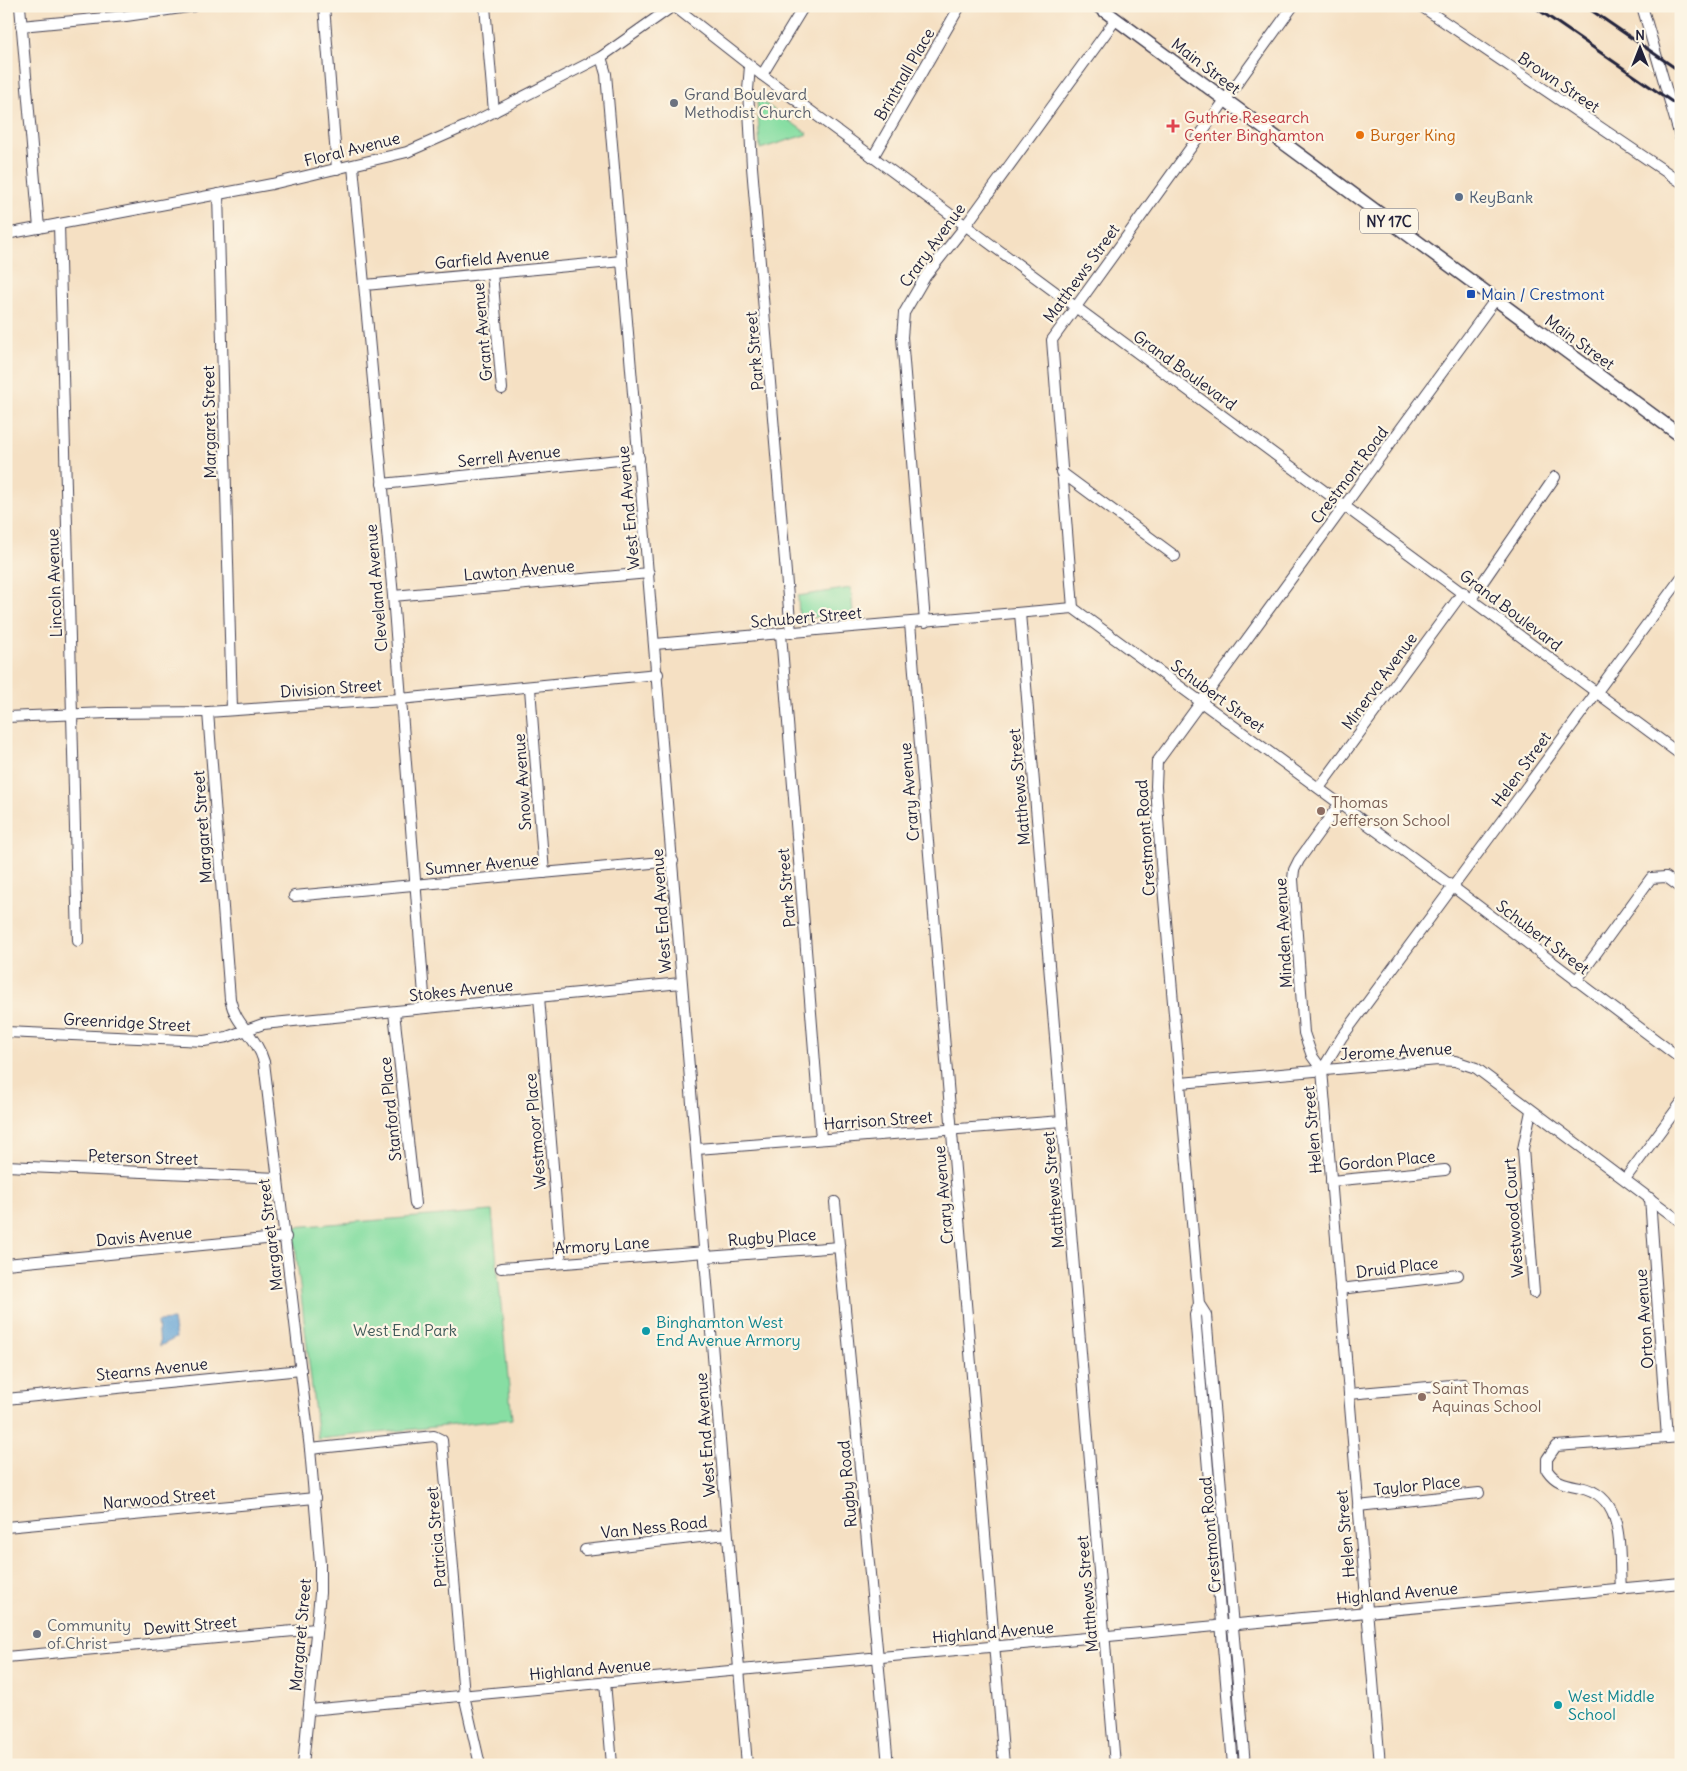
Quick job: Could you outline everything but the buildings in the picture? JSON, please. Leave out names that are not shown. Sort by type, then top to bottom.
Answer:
[{"type":"main road","name":"Main Street","points":[[1098,6],[1681,436]]},
{"type":"street","points":[[20,6],[39,228]]},
{"type":"street","points":[[22,26],[126,16],[195,6]]},
{"type":"street","points":[[324,6],[337,169]]},
{"type":"street","points":[[485,6],[494,112]]},
{"type":"street","name":"Floral Avenue","points":[[6,234],[218,194],[353,166],[407,152],[494,112],[601,57],[673,6]]},
{"type":"street","name":"Grand Boulevard","points":[[673,6],[762,75],[1681,755]]},
{"type":"street","points":[[762,75],[804,6]]},
{"type":"street","name":"Brintnall Place","points":[[873,156],[960,6]]},
{"type":"street","name":"Matthews Street","points":[[1073,608],[1052,347],[1055,335],[1293,6]]},
{"type":"street","name":"Brown Street","points":[[1421,6],[1681,182]]},
{"type":"street","points":[[1642,6],[1681,140]]},
{"type":"street","name":"Crary Avenue","points":[[925,622],[902,323],[908,305],[925,277],[966,225],[1116,19]]},
{"type":"street","name":"West End Avenue","points":[[601,57],[606,74],[658,674],[681,983],[706,1254],[747,1765]]},
{"type":"street","name":"Park Street","points":[[750,66],[748,90],[752,167],[821,1139]]},
{"type":"street","name":"Cleveland Avenue","points":[[353,166],[393,596],[400,699],[417,885],[425,1008]]},
{"type":"street","name":"Margaret Street","points":[[218,194],[232,710]]},
{"type":"street","name":"Lincoln Avenue","points":[[59,224],[78,941]]},
{"type":"street","name":"Garfield Avenue","points":[[365,285],[622,261]]},
{"type":"street","name":"Grant Avenue","points":[[492,273],[502,389]]},
{"type":"street","name":"Crestmont Road","points":[[1233,1765],[1195,1315],[1199,1304],[1181,1082],[1160,863],[1157,762],[1495,300]]},
{"type":"street","name":"Serrell Avenue","points":[[382,484],[639,458]]},
{"type":"street","points":[[1061,472],[1176,556]]},
{"type":"street","name":"Minerva Avenue","points":[[1319,788],[1555,477]]},
{"type":"street","name":"Lawton Avenue","points":[[393,596],[649,573]]},
{"type":"street","name":"Helen Street","points":[[1380,1765],[1322,1070],[1342,1038],[1681,578]]},
{"type":"street","name":"Schubert Street","points":[[655,644],[1073,608],[1453,887],[1681,1059]]},
{"type":"street","name":"Matthews Street","points":[[1020,614],[1115,1765]]},
{"type":"street","name":"Crary Avenue","points":[[910,623],[1004,1765]]},
{"type":"street","name":"Division Street","points":[[6,717],[208,712],[400,699],[530,688],[658,674]]},
{"type":"street","name":"Snow Avenue","points":[[530,688],[544,873]]},
{"type":"street","name":"Margaret Street","points":[[208,712],[230,998],[232,1012],[260,1047],[264,1062],[286,1237],[315,1498],[320,1564],[320,1593],[303,1765]]},
{"type":"street","name":"Minden Avenue","points":[[1322,1070],[1312,1056],[1304,1033],[1293,878],[1294,870],[1300,860],[1340,804]]},
{"type":"street","name":"Sumner Avenue","points":[[294,896],[673,861]]},
{"type":"street","points":[[1576,981],[1651,878],[1666,877],[1681,888]]},
{"type":"street","name":"Stokes Avenue","points":[[245,1030],[263,1024],[681,983]]},
{"type":"street","name":"Westmoor Place","points":[[539,997],[561,1263]]},
{"type":"street","name":"Stanford Place","points":[[394,1012],[415,1204]]},
{"type":"street","name":"Greenridge Street","points":[[6,1032],[204,1041],[227,1038],[245,1030]]},
{"type":"street","name":"Jerome Avenue","points":[[1181,1082],[1438,1060],[1455,1062],[1476,1068],[1681,1222]]},
{"type":"street","points":[[1624,1179],[1681,1103]]},
{"type":"street","name":"Westwood Court","points":[[1531,1111],[1524,1149],[1534,1293]]},
{"type":"street","name":"Harrison Street","points":[[697,1148],[1062,1121]]},
{"type":"street","name":"Peterson Street","points":[[6,1166],[278,1178]]},
{"type":"street","name":"Gordon Place","points":[[1331,1181],[1446,1170]]},
{"type":"street","name":"Orton Avenue","points":[[1650,1198],[1667,1438]]},
{"type":"street","name":"Rugby Road","points":[[836,1202],[888,1765]]},
{"type":"street","name":"Davis Avenue","points":[[6,1264],[286,1237]]},
{"type":"street","name":"Rugby Place","points":[[706,1254],[840,1247]]},
{"type":"street","name":"Armory Lane","points":[[501,1268],[706,1254]]},
{"type":"street","name":"Druid Place","points":[[1340,1289],[1458,1276]]},
{"type":"street","name":"Crestmont Road","points":[[1199,1304],[1206,1315],[1245,1765]]},
{"type":"street","name":"Stearns Avenue","points":[[6,1399],[301,1370]]},
{"type":"street","points":[[1349,1394],[1463,1384]]},
{"type":"street","name":"Patricia Street","points":[[310,1449],[434,1436],[442,1440],[464,1695],[480,1765]]},
{"type":"street","points":[[1621,1589],[1617,1525],[1609,1505],[1598,1493],[1559,1483],[1547,1470],[1547,1459],[1556,1446],[1681,1438]]},
{"type":"street","name":"Taylor Place","points":[[1358,1506],[1479,1493]]},
{"type":"street","name":"Narwood Street","points":[[6,1527],[315,1498]]},
{"type":"street","name":"Van Ness Road","points":[[585,1550],[727,1534]]},
{"type":"street","name":"Highland Avenue","points":[[309,1710],[1681,1583]]},
{"type":"street","name":"Dewitt Street","points":[[6,1657],[316,1629]]},
{"type":"street","points":[[605,1682],[612,1765]]},
{"type":"green space","points":[[757,98],[808,134],[760,149]]},
{"type":"green space","points":[[851,588],[853,613],[799,619],[798,596]]},
{"type":"green space","name":"West End Park","points":[[492,1211],[512,1419],[318,1439],[293,1227]]},
{"type":"water","points":[[173,1320],[176,1338],[160,1346],[158,1321]]},
{"type":"railway","points":[[1533,6],[1681,108]]},
{"type":"railway","points":[[1585,6],[1681,72]]},
{"type":"place","name":"Grand Boulevard Methodist Church","points":[[674,103]]},
{"type":"place","name":"Guthrie Research Center Binghamton","points":[[1173,126]]},
{"type":"place","name":"Burger King","points":[[1360,135]]},
{"type":"place","name":"KeyBank","points":[[1459,197]]},
{"type":"place","name":"Main / Crestmont","points":[[1471,294]]},
{"type":"place","name":"Thomas Jefferson School","points":[[1321,811]]},
{"type":"place","name":"Binghamton West End Avenue Armory","points":[[646,1331]]},
{"type":"place","name":"Saint Thomas Aquinas School","points":[[1422,1397]]},
{"type":"place","name":"Community of Christ","points":[[37,1634]]},
{"type":"place","name":"West Middle School","points":[[1558,1705]]}]
